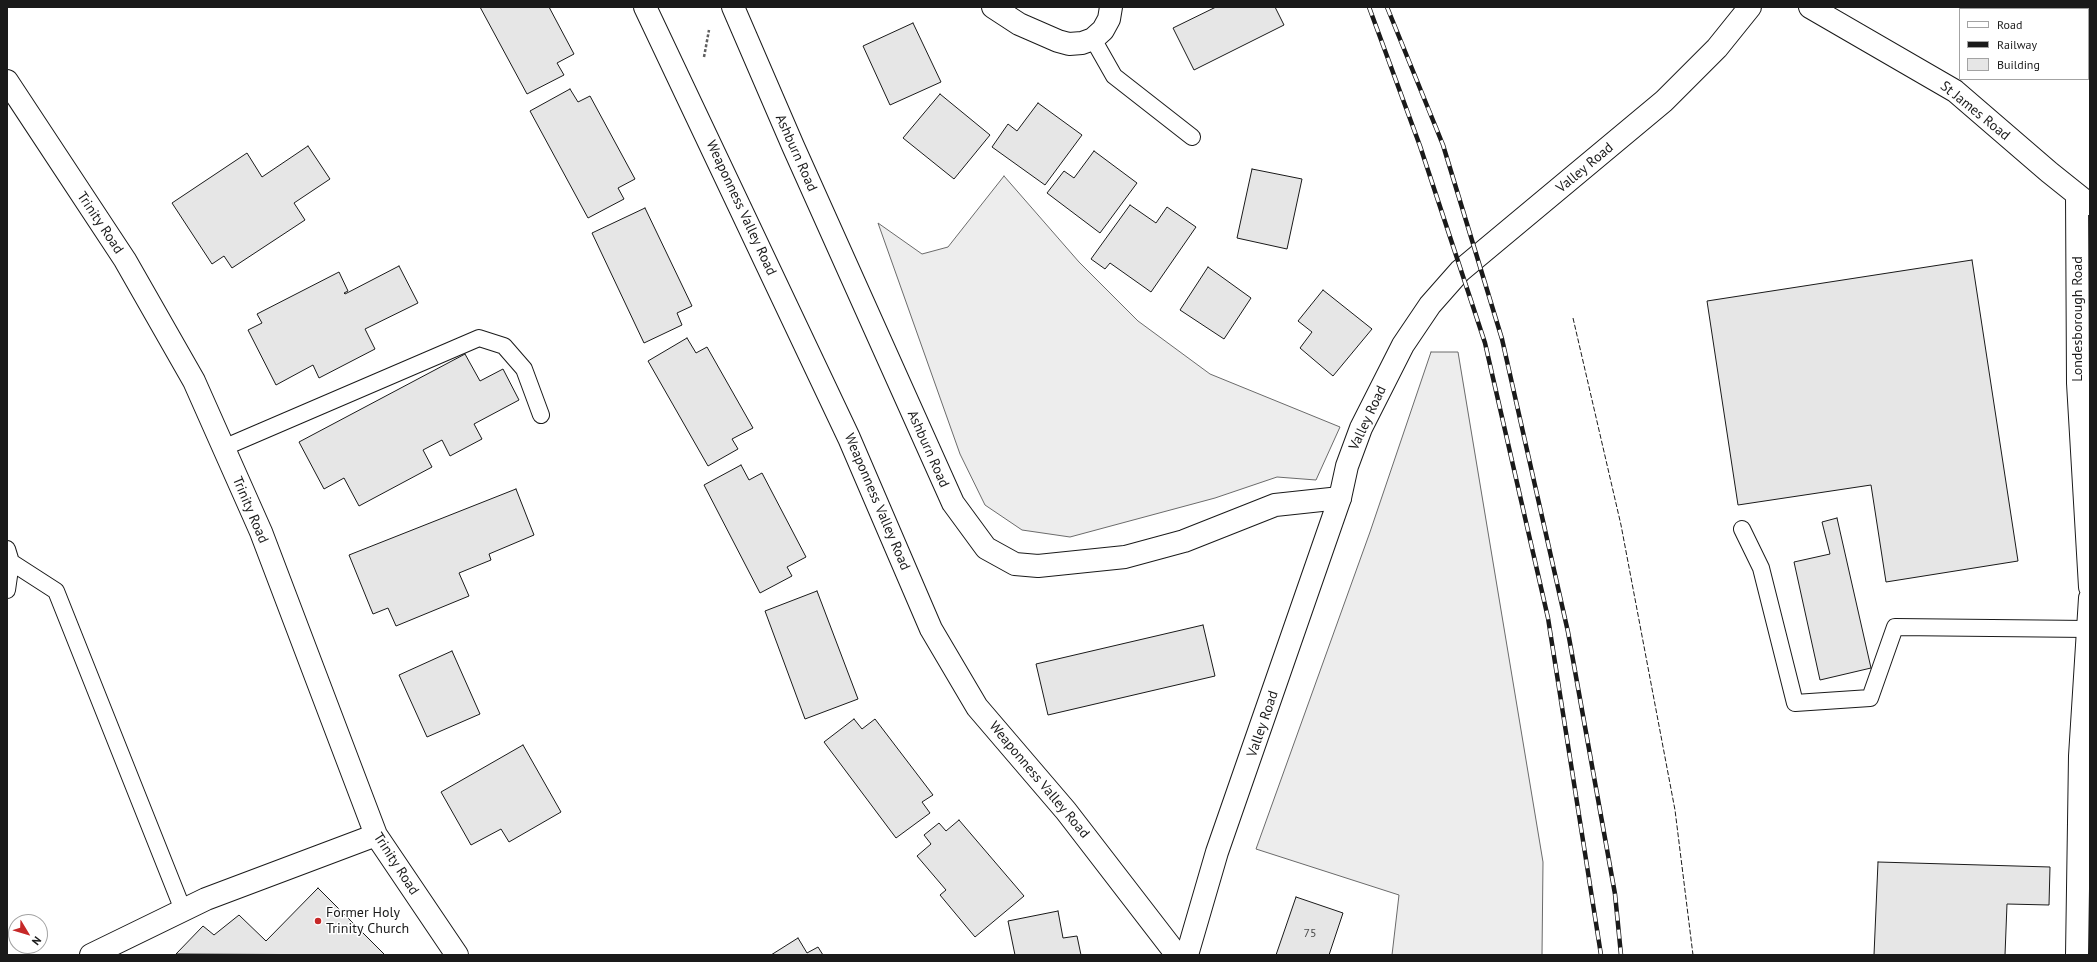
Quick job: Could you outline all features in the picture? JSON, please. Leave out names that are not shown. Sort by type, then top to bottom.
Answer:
[{"type":"street","name":"Weaponness Valley Road","points":[[645,7],[850,438],[931,628],[977,707],[1066,811],[1176,955]]},
{"type":"street","name":"Ashburn Road","points":[[733,7],[792,146],[953,503],[986,548],[1015,564],[1038,566],[1125,557],[1184,541],[1275,505],[1340,498]]},
{"type":"street","points":[[992,7],[1020,24],[1058,41],[1069,44],[1082,43],[1093,39],[1103,30],[1109,19],[1111,7]]},
{"type":"street","name":"Valley Road","points":[[1187,955],[1218,852],[1340,498],[1347,466],[1361,428],[1402,345],[1430,305],[1460,271],[1664,101],[1717,48],[1750,7]]},
{"type":"street","name":"St James Road","points":[[1810,7],[1955,91],[2084,200]]},
{"type":"street","name":"Trinity Road","points":[[7,82],[125,260],[194,381],[261,532],[376,835],[457,955]]},
{"type":"street","name":"Londesborough Road","points":[[2084,200],[2078,382],[2090,587]]},
{"type":"street","points":[[2077,955],[2080,756],[2090,598]]},
{"type":"street","points":[[91,955],[206,899],[376,835]]},
{"type":"lane","points":[[1093,39],[1114,76],[1192,137]]},
{"type":"lane","points":[[223,448],[479,338],[504,346],[524,369],[541,415]]},
{"type":"lane","points":[[1742,529],[1762,568],[1795,703],[1870,698],[1895,627],[2088,629]]},
{"type":"lane","points":[[7,590],[9,555]]},
{"type":"lane","points":[[9,555],[56,592],[183,910]]},
{"type":"shaded area","points":[[1004,176],[1079,262],[1138,321],[1210,374],[1340,427],[1316,480],[1277,477],[1215,498],[1070,537],[1022,530],[985,505],[960,454],[878,223],[922,254],[948,247]]},
{"type":"shaded area","points":[[1431,352],[1458,352],[1543,862],[1542,955],[1392,955],[1399,895],[1256,849],[1370,532]]},
{"type":"building","points":[[480,7],[549,7],[574,54],[557,63],[564,75],[527,94]]},
{"type":"building","points":[[1216,7],[1275,7],[1284,25],[1194,70],[1173,28]]},
{"type":"building","points":[[2090,7],[2090,71],[2089,70],[2088,8]]},
{"type":"building","points":[[913,23],[941,82],[890,105],[863,46]]},
{"type":"building","points":[[570,89],[578,102],[590,96],[635,179],[618,188],[624,199],[588,218],[530,111]]},
{"type":"building","points":[[940,94],[990,135],[954,179],[903,138]]},
{"type":"building","points":[[1038,103],[1082,135],[1045,185],[992,147],[1008,124],[1017,131]]},
{"type":"building","points":[[308,146],[330,179],[294,203],[305,220],[232,268],[224,256],[212,264],[172,203],[247,153],[262,177]]},
{"type":"building","points":[[1094,151],[1137,183],[1100,233],[1047,193],[1064,171],[1074,178]]},
{"type":"building","points":[[1252,169],[1302,179],[1287,249],[1237,238]]},
{"type":"building","points":[[1130,205],[1156,223],[1167,207],[1196,227],[1151,292],[1110,263],[1105,269],[1091,259]]},
{"type":"building","points":[[645,208],[692,306],[677,313],[682,325],[644,343],[592,233]]},
{"type":"building","points":[[1972,260],[2018,561],[1886,582],[1871,485],[1738,505],[1707,301]]},
{"type":"building","points":[[399,266],[418,303],[365,329],[375,349],[319,378],[313,365],[276,385],[248,330],[262,323],[257,314],[339,272],[348,291],[344,293],[345,294]]},
{"type":"building","points":[[1208,267],[1251,298],[1224,339],[1180,310]]},
{"type":"building","points":[[1323,290],[1372,329],[1333,376],[1300,348],[1312,332],[1298,321]]},
{"type":"building","points":[[687,338],[696,353],[707,347],[753,428],[732,439],[738,449],[708,466],[648,361]]},
{"type":"building","points":[[465,354],[480,381],[503,369],[519,400],[474,424],[482,439],[450,456],[442,440],[423,450],[432,467],[359,506],[344,478],[324,489],[299,442]]},
{"type":"building","points":[[741,465],[749,480],[762,473],[806,557],[787,567],[792,576],[760,593],[704,485]]},
{"type":"building","points":[[516,489],[534,535],[489,554],[491,560],[459,573],[469,596],[396,626],[388,608],[373,614],[349,555]]},
{"type":"building","points":[[1837,518],[1871,668],[1820,680],[1794,562],[1830,554],[1822,522]]},
{"type":"building","points":[[817,591],[858,699],[805,719],[765,611]]},
{"type":"building","points":[[1203,625],[1215,676],[1048,715],[1036,664]]},
{"type":"building","points":[[452,651],[480,714],[427,737],[399,675]]},
{"type":"building","points":[[854,719],[862,729],[875,719],[933,795],[922,802],[930,813],[896,838],[824,742]]},
{"type":"building","points":[[523,745],[561,812],[509,842],[501,829],[471,845],[441,792]]},
{"type":"building","points":[[959,820],[1024,896],[975,937],[940,895],[946,890],[917,856],[931,844],[924,835],[939,823],[946,831]]},
{"type":"building","points":[[1878,862],[2050,867],[2049,905],[2007,904],[2005,955],[1874,955]]},
{"type":"building","name":"Former Holy Trinity Church","points":[[318,888],[385,955],[176,954],[203,926],[214,935],[239,915],[266,941]]},
{"type":"building","points":[[1296,897],[1343,913],[1329,955],[1276,955]]},
{"type":"building","points":[[1058,911],[1063,938],[1077,936],[1081,955],[1015,955],[1008,921]]},
{"type":"building","points":[[798,938],[807,953],[818,947],[823,955],[771,955]]},
{"type":"railway","points":[[1369,7],[1420,146],[1485,343],[1548,618],[1601,955]]},
{"type":"railway","points":[[1387,7],[1443,145],[1502,339],[1568,632],[1615,894],[1621,955]]},
{"type":"fence","points":[[1573,318],[1621,525],[1675,810],[1693,955]]},
{"type":"place","name":"Former Holy Trinity Church","points":[[318,921]]}]
